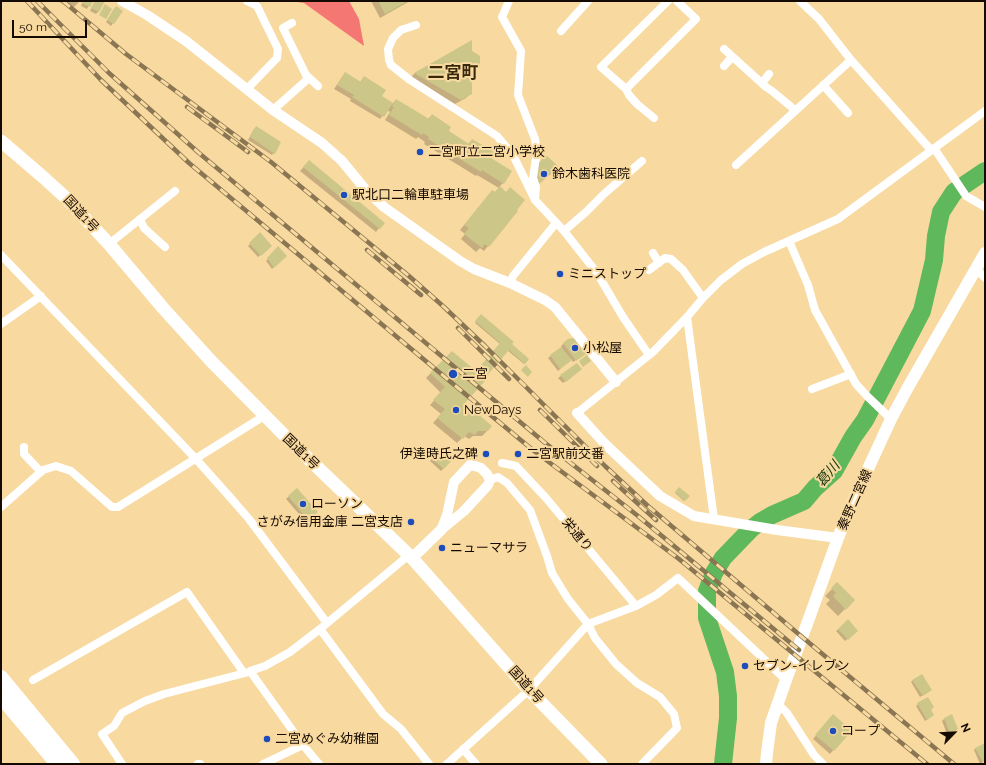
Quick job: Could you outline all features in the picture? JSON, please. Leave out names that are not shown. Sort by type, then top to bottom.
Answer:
[{"type":"highway","name":"国道1号","points":[[1,141],[44,177],[65,197],[109,244],[163,308],[211,361],[264,416],[410,557],[529,690],[601,764]]},
{"type":"highway","points":[[1,677],[73,764]]},
{"type":"highway","points":[[1,697],[57,764]]},
{"type":"main road","name":"秦野二宮線","points":[[766,764],[772,723],[786,680],[838,538],[888,415],[907,389],[985,254]]},
{"type":"main road","points":[[410,557],[441,530]]},
{"type":"street","points":[[122,1],[147,14],[186,41],[273,110],[322,143],[342,161],[365,189],[384,207],[460,261],[474,269],[510,283],[545,300],[555,307],[616,382]]},
{"type":"street","points":[[247,1],[257,6],[278,49],[277,58],[247,89]]},
{"type":"street","points":[[509,1],[502,17],[521,51],[518,94],[535,139],[537,151],[533,178],[536,187],[535,200]]},
{"type":"street","points":[[561,31],[588,1]]},
{"type":"street","points":[[654,118],[637,104],[626,90],[602,67],[668,1]]},
{"type":"street","points":[[626,90],[696,19],[677,1]]},
{"type":"street","points":[[800,1],[819,19],[851,60],[932,149],[951,173],[966,196],[985,207]]},
{"type":"street","points":[[292,23],[283,28],[306,75],[318,86]]},
{"type":"street","points":[[416,25],[400,30],[392,38],[388,48],[391,65],[410,80],[497,136],[513,155],[535,200],[564,231],[597,273],[623,317],[649,355]]},
{"type":"street","points":[[724,49],[795,110]]},
{"type":"street","points":[[724,66],[732,57]]},
{"type":"street","points":[[736,165],[851,60]]},
{"type":"street","points":[[762,83],[769,74]]},
{"type":"street","points":[[273,110],[309,78]]},
{"type":"street","points":[[823,85],[848,113]]},
{"type":"street","points":[[838,538],[777,530],[694,516],[660,496],[605,444],[577,413],[649,355],[721,280],[742,264],[789,240],[838,219],[985,110]]},
{"type":"street","points":[[564,231],[642,161]]},
{"type":"street","points":[[109,244],[175,191]]},
{"type":"street","points":[[140,219],[144,228],[166,247]]},
{"type":"street","points":[[510,283],[513,276],[556,223]]},
{"type":"street","points":[[789,240],[808,285],[815,310],[856,384],[888,415]]},
{"type":"street","points":[[653,253],[659,263]]},
{"type":"street","points":[[1,255],[196,459],[229,496],[249,519],[327,623]]},
{"type":"street","points":[[650,270],[665,258],[671,259],[683,270],[703,298]]},
{"type":"street","points":[[976,268],[985,278]]},
{"type":"street","points":[[1,324],[41,296]]},
{"type":"street","points":[[687,317],[716,519]]},
{"type":"street","points":[[812,389],[851,374]]},
{"type":"street","points":[[1,507],[43,470],[56,466],[71,471],[112,507],[118,507],[264,416]]},
{"type":"street","points":[[24,447],[24,454],[41,472]]},
{"type":"street","name":"栄通り","points":[[502,463],[516,466],[546,498],[636,606]]},
{"type":"street","points":[[470,465],[481,468],[488,474],[490,480],[488,485],[464,511],[441,530],[447,515],[454,482],[470,465]]},
{"type":"street","points":[[490,480],[498,477],[507,482],[530,510],[552,574],[568,599],[588,624],[595,638],[616,664],[637,683],[660,697],[674,714],[677,728],[642,764]]},
{"type":"street","points":[[451,493],[454,509],[460,512],[464,511]]},
{"type":"street","points":[[122,764],[102,734],[114,726],[122,713],[145,701],[164,694],[265,666],[290,652],[410,557]]},
{"type":"street","points":[[447,764],[529,690],[588,624],[636,606],[656,595],[678,578],[786,680]]},
{"type":"street","points":[[33,680],[187,592],[319,764]]},
{"type":"street","points":[[320,629],[383,714],[401,729],[429,764]]},
{"type":"street","points":[[778,704],[787,713],[814,755],[823,764]]},
{"type":"street","points":[[263,764],[303,745]]},
{"type":"street","points":[[463,749],[476,764]]},
{"type":"shaded area","points":[[290,1],[349,1],[359,19],[364,46],[304,3]]},
{"type":"building","points":[[83,1],[93,1],[90,7],[82,3]]},
{"type":"building","points":[[95,1],[105,1],[99,12],[91,8]]},
{"type":"building","points":[[378,1],[408,1],[385,14]]},
{"type":"building","points":[[105,4],[112,9],[106,19],[99,15]]},
{"type":"building","points":[[116,6],[123,11],[114,24],[107,20]]},
{"type":"building","points":[[472,40],[472,51],[480,56],[480,67],[472,71],[472,94],[461,100],[414,73]]},
{"type":"building","points":[[345,72],[361,82],[364,76],[386,90],[382,96],[393,103],[384,117],[352,97],[354,95],[337,85]]},
{"type":"building","points":[[396,99],[429,119],[432,114],[451,127],[449,131],[469,144],[472,139],[494,152],[491,158],[512,171],[504,184],[482,170],[481,172],[428,139],[429,137],[423,133],[422,135],[389,115],[394,107],[392,106]]},
{"type":"building","points":[[256,126],[281,142],[275,154],[250,137]]},
{"type":"building","name":"鈴木歯科医院","points":[[546,155],[559,167],[538,184],[536,180],[540,162]]},
{"type":"building","name":"駅北口二輪車駐車場","points":[[309,160],[385,223],[380,229],[303,167]]},
{"type":"building","points":[[500,186],[506,192],[510,187],[525,200],[489,247],[485,244],[482,248],[464,234],[469,228],[464,225],[492,190],[495,192]]},
{"type":"building","points":[[260,232],[272,246],[261,256],[249,243]]},
{"type":"building","points":[[278,246],[287,256],[274,268],[267,258]]},
{"type":"building","points":[[481,314],[514,342],[512,344],[529,359],[525,364],[509,350],[485,378],[486,380],[465,403],[492,426],[488,431],[478,431],[475,435],[469,432],[463,439],[437,418],[445,409],[433,400],[445,387],[430,373],[452,351],[476,371],[500,343],[475,321]]},
{"type":"building","points":[[574,338],[586,354],[576,361],[563,343],[568,339]]},
{"type":"building","points":[[561,347],[572,360],[560,369],[550,355]]},
{"type":"building","points":[[587,355],[591,361],[583,367],[579,361]]},
{"type":"building","points":[[577,363],[582,369],[566,382],[560,375]]},
{"type":"building","points":[[526,365],[532,372],[528,377],[521,370]]},
{"type":"building","points":[[440,449],[452,460],[444,469],[431,458]]},
{"type":"building","name":"二宮駅前交番","points":[[518,450],[522,455],[518,459],[514,453]]},
{"type":"building","points":[[679,487],[690,496],[685,501],[675,492]]},
{"type":"building","name":"ローソン","points":[[297,488],[318,512],[308,520],[288,496]]},
{"type":"building","points":[[837,582],[855,600],[846,610],[833,596],[836,593],[831,588]]},
{"type":"building","points":[[848,619],[858,631],[848,640],[838,629]]},
{"type":"building","points":[[922,674],[932,690],[923,696],[912,680]]},
{"type":"building","points":[[928,697],[934,707],[931,710],[934,715],[927,720],[917,703]]},
{"type":"building","points":[[833,714],[852,731],[834,751],[815,735]]},
{"type":"building","points":[[952,714],[958,729],[950,733],[944,718]]},
{"type":"building","points":[[985,743],[985,761],[983,762],[975,748]]},
{"type":"waterway","name":"葛川","points":[[723,764],[728,718],[728,696],[725,672],[707,618],[707,591],[714,573],[723,558],[751,529],[772,515],[804,501],[815,488],[834,471],[853,437],[865,420],[922,311],[934,260],[936,236],[941,212],[954,192],[985,171]]},
{"type":"railway","points":[[27,1],[101,80],[189,163],[534,451],[679,559],[927,764]]},
{"type":"railway","points":[[37,1],[109,73],[199,153],[544,442],[638,516],[799,650]]},
{"type":"railway","points":[[63,1],[126,54],[271,162],[409,276],[485,346],[605,466],[648,506],[954,764]]},
{"type":"railway","points":[[187,107],[248,152]]},
{"type":"railway","points":[[367,250],[421,295]]},
{"type":"railway","points":[[458,328],[509,379]]},
{"type":"railway","points":[[540,410],[597,466]]},
{"type":"railway","points":[[613,481],[656,520]]},
{"type":"place","name":"二宮町立二宮小学校","points":[[420,152]]},
{"type":"place","name":"鈴木歯科医院","points":[[544,174]]},
{"type":"place","name":"駅北口二輪車駐車場","points":[[344,195]]},
{"type":"place","name":"ミニストップ","points":[[560,274]]},
{"type":"place","name":"小松屋","points":[[575,348]]},
{"type":"place","name":"二宮","points":[[453,374]]},
{"type":"place","name":"NewDays","points":[[456,410]]},
{"type":"place","name":"伊達時氏之碑","points":[[486,454]]},
{"type":"place","name":"二宮駅前交番","points":[[518,454]]},
{"type":"place","name":"ローソン","points":[[303,504]]},
{"type":"place","name":"さがみ信用金庫 二宮支店","points":[[411,522]]},
{"type":"place","name":"ニューマサラ","points":[[442,548]]},
{"type":"place","name":"セブン-イレブン","points":[[745,666]]},
{"type":"place","name":"コープ","points":[[833,731]]},
{"type":"place","name":"二宮めぐみ幼稚園","points":[[267,739]]},
{"type":"district","name":"二宮町","points":[[453,73]]}]
